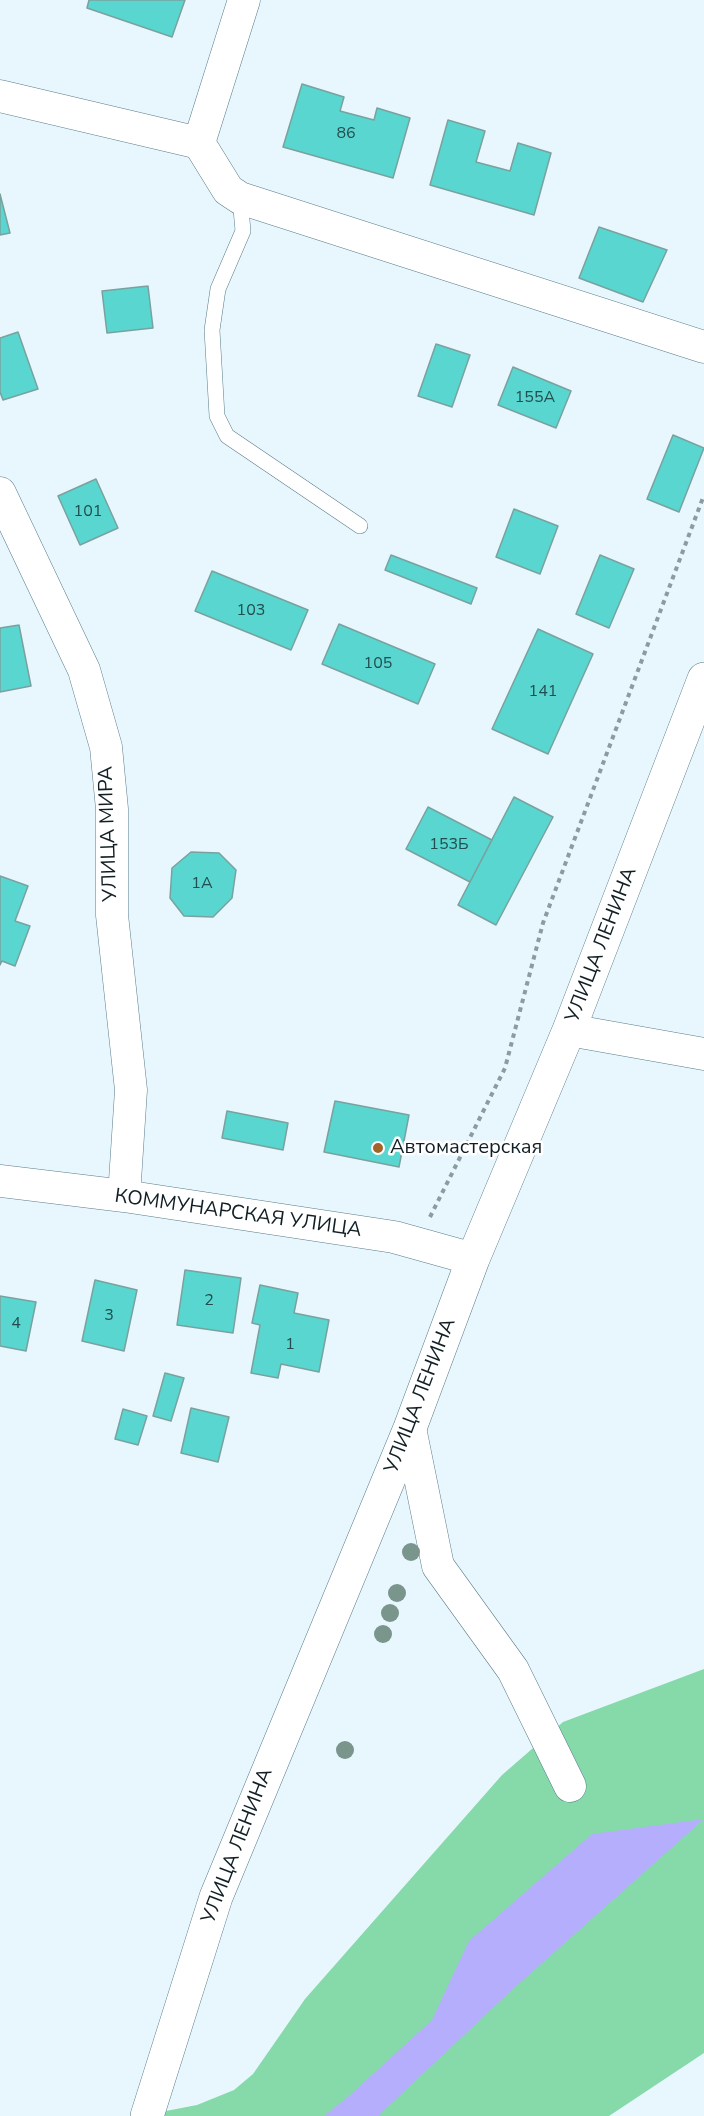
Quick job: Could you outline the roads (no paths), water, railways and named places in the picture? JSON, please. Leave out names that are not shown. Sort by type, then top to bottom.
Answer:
[{"type":"main road","name":"УЛИЦА ЛЕНИНА","points":[[147,2116],[216,1897],[410,1428],[473,1259],[569,1030],[704,679]]},
{"type":"street","points":[[199,143],[244,0]]},
{"type":"street","points":[[0,96],[199,143],[228,190],[240,198],[704,347]]},
{"type":"street","name":"УЛИЦА МИРА","points":[[0,493],[84,670],[106,747],[112,809],[111,915],[131,1090],[124,1196]]},
{"type":"street","points":[[569,1030],[704,1054]]},
{"type":"street","name":"КОММУНАРСКАЯ УЛИЦА","points":[[0,1181],[124,1196],[394,1237],[473,1259]]},
{"type":"street","points":[[410,1428],[438,1566],[513,1670],[570,1786]]},
{"type":"lane","points":[[240,198],[243,231],[218,289],[212,330],[217,416],[227,436],[360,526]]},
{"type":"place","name":"Автомастерская","points":[[378,1148]]}]
